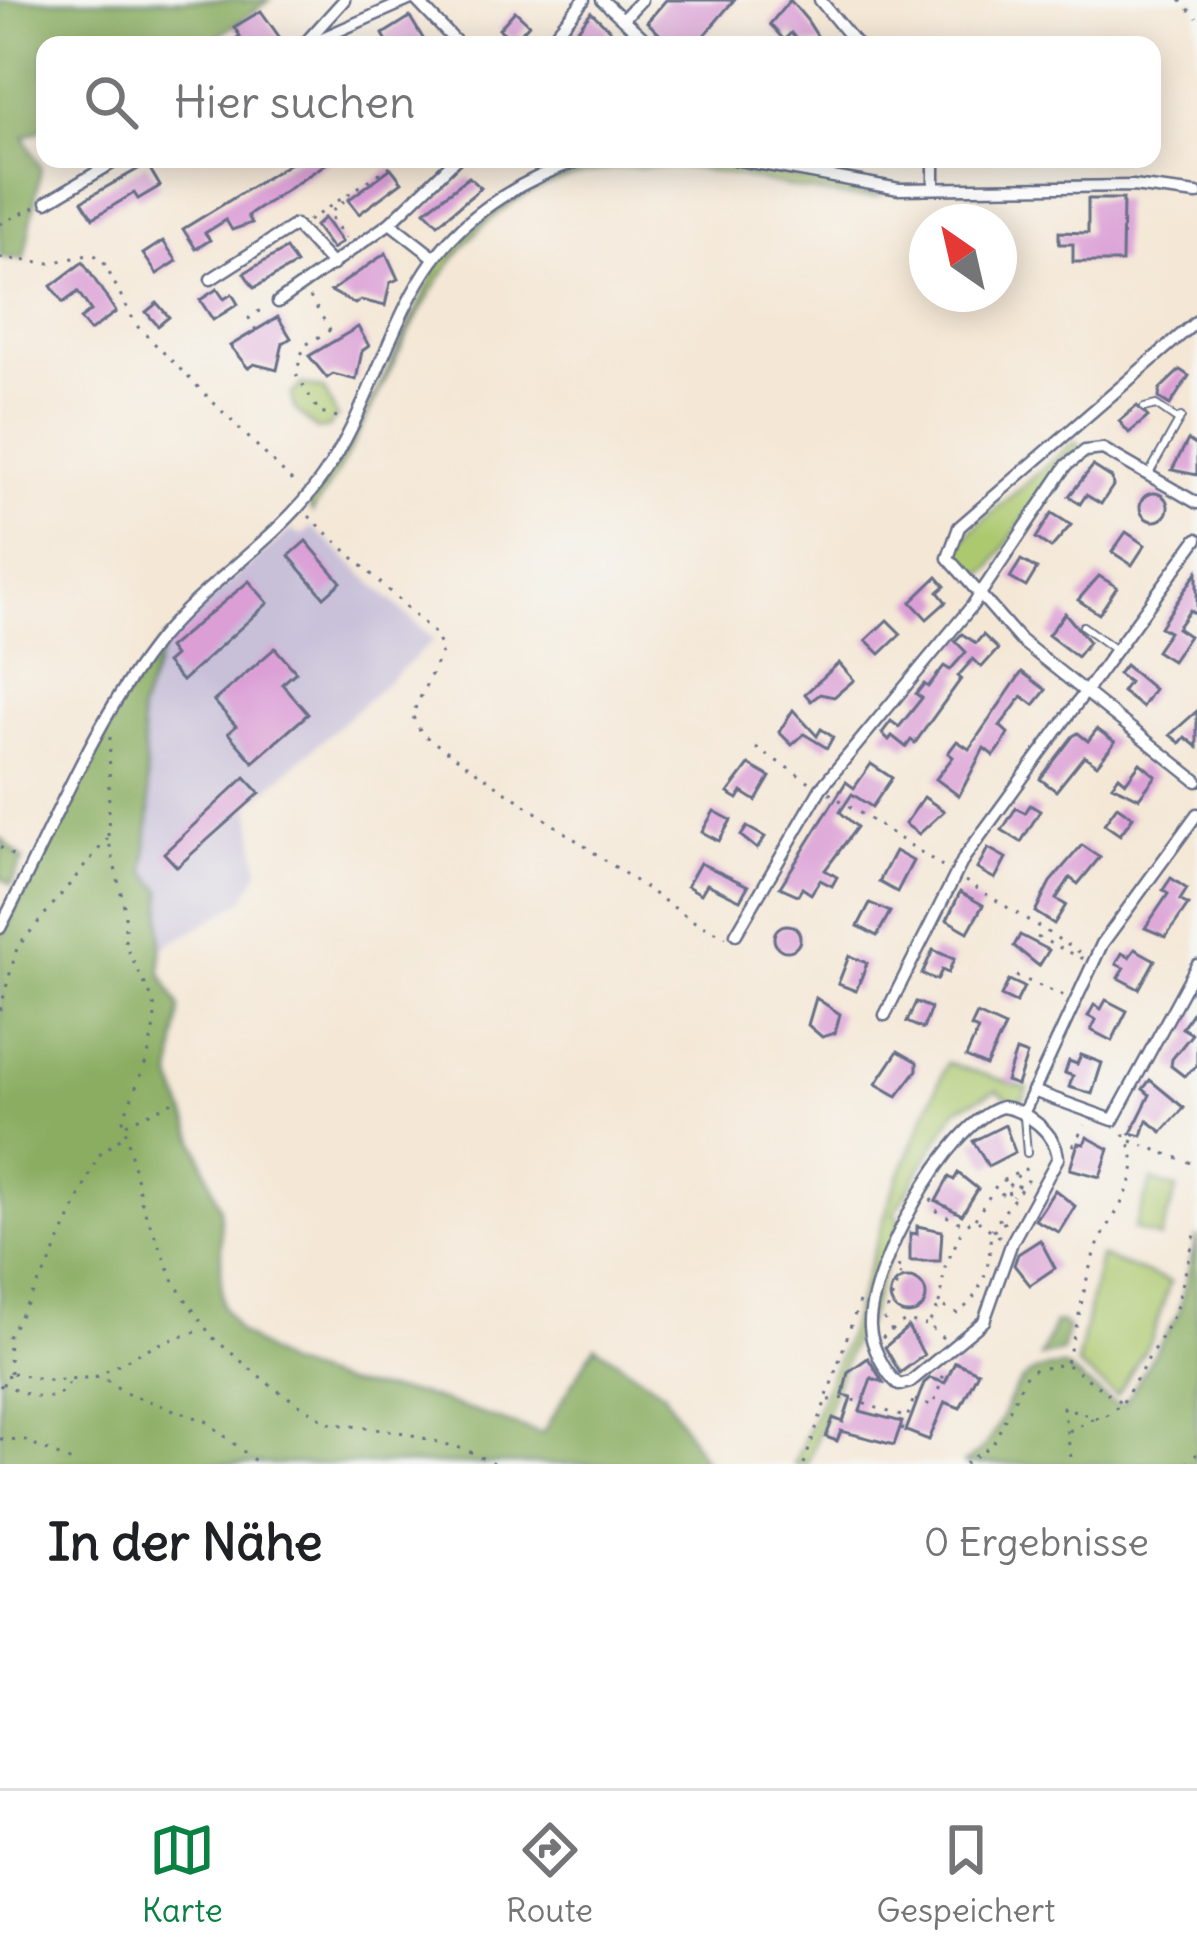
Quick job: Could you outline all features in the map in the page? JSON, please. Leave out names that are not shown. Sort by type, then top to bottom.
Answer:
[{"type":"street","points":[[313,36],[344,0]]},
{"type":"street","points":[[326,36],[412,0],[450,36]]},
{"type":"street","points":[[554,36],[584,0]]},
{"type":"street","points":[[602,0],[641,36]]},
{"type":"street","points":[[623,20],[641,0]]},
{"type":"street","points":[[820,0],[850,36]]},
{"type":"street","points":[[47,202],[104,168]]},
{"type":"street","points":[[278,302],[390,223],[447,168]]},
{"type":"street","points":[[0,928],[119,693],[160,638],[305,500],[358,415],[434,258],[495,202],[556,168]]},
{"type":"street","points":[[778,168],[862,185],[1042,191],[1133,186],[1197,194]]},
{"type":"street","points":[[934,168],[934,187]]},
{"type":"street","points":[[390,223],[434,258]]},
{"type":"street","points":[[211,279],[298,228],[333,265]]},
{"type":"street","points":[[1197,321],[959,526],[948,558],[1020,640],[1197,781]]},
{"type":"street","points":[[736,934],[821,788],[979,595],[1077,455],[1102,449],[1197,502]]},
{"type":"street","points":[[885,1016],[956,874],[1197,539]]},
{"type":"street","points":[[1023,1114],[1090,960],[1197,814]]},
{"type":"street","points":[[1033,1091],[1113,1120],[1197,964]]},
{"type":"street","points":[[1002,1107],[1023,1114],[1058,1150],[1052,1172],[1012,1243],[984,1322],[905,1386],[896,1383],[875,1343],[871,1316],[902,1226],[925,1186],[972,1120],[1002,1107]]},
{"type":"lane","points":[[1144,408],[1156,406],[1180,419],[1150,472]]},
{"type":"lane","points":[[1083,626],[1119,652]]},
{"type":"lane","points":[[1023,1114],[1028,1153]]},
{"type":"path","points":[[1180,0],[1197,18]]},
{"type":"path","points":[[298,228],[387,168]]},
{"type":"path","points":[[343,200],[328,214],[353,249]]},
{"type":"path","points":[[0,224],[47,202]]},
{"type":"path","points":[[0,258],[50,263],[93,254],[103,261],[136,326],[435,634],[442,651],[412,715],[422,734],[601,851],[695,922],[727,937],[736,934]]},
{"type":"path","points":[[303,285],[334,338]]},
{"type":"path","points":[[256,330],[249,318],[278,302]]},
{"type":"path","points":[[330,331],[304,346],[296,374],[320,413],[341,421],[346,411],[358,415]]},
{"type":"path","points":[[103,726],[110,738],[112,772],[108,838],[125,910],[128,960],[154,1003],[148,1057],[124,1125],[151,1225],[175,1284],[206,1329],[275,1390],[329,1423],[404,1433],[467,1450],[493,1464]]},
{"type":"path","points":[[756,748],[1090,960]]},
{"type":"path","points":[[0,1010],[17,948],[108,838]]},
{"type":"path","points":[[0,847],[31,868]]},
{"type":"path","points":[[1037,937],[1090,960]]},
{"type":"path","points":[[1016,976],[1066,997]]},
{"type":"path","points":[[124,1125],[175,1101]]},
{"type":"path","points":[[1073,1145],[1078,1130],[1096,1117]]},
{"type":"path","points":[[1113,1120],[1129,1141],[1197,1165]]},
{"type":"path","points":[[70,1378],[57,1395],[41,1398],[1,1385],[10,1372],[8,1336],[50,1265],[98,1156],[126,1133]]},
{"type":"path","points":[[1066,1364],[1097,1247],[1132,1184],[1129,1141]]},
{"type":"path","points":[[928,1325],[939,1305],[945,1267],[965,1225],[975,1219],[998,1183],[1025,1169],[1028,1179],[1012,1195],[990,1234],[992,1251],[972,1302],[958,1313],[939,1305]]},
{"type":"path","points":[[925,1186],[938,1212],[965,1225]]},
{"type":"path","points":[[990,1234],[1029,1208]]},
{"type":"path","points":[[975,1219],[990,1234],[1012,1243]]},
{"type":"path","points":[[1067,1432],[1118,1411],[1175,1313],[1197,1227]]},
{"type":"path","points":[[890,1262],[903,1268],[884,1319],[892,1331]]},
{"type":"path","points":[[804,1464],[865,1289]]},
{"type":"path","points":[[875,1343],[910,1320],[944,1337],[902,1430]]},
{"type":"path","points":[[95,1377],[206,1329]]},
{"type":"path","points":[[159,1354],[160,1345]]},
{"type":"path","points":[[965,1464],[993,1444],[1028,1370],[1066,1364],[1109,1399],[1121,1403]]},
{"type":"path","points":[[913,1400],[933,1406],[946,1369],[933,1366]]},
{"type":"path","points":[[10,1372],[95,1377],[206,1421],[259,1464]]},
{"type":"path","points":[[886,1409],[896,1383]]},
{"type":"path","points":[[828,1400],[847,1398],[907,1418]]},
{"type":"path","points":[[1072,1464],[1063,1407],[1094,1418]]},
{"type":"path","points":[[0,1439],[25,1441],[76,1464]]},
{"type":"path","points":[[1186,1464],[1197,1454]]},
{"type":"shaded area","points":[[312,527],[434,640],[250,805],[259,870],[244,900],[163,948],[162,891],[145,871],[150,809],[140,711],[167,636],[291,530],[303,535]]},
{"type":"green space","points":[[0,0],[270,0],[219,36],[36,36],[36,132],[24,137],[36,168],[41,168],[24,259],[0,257]]},
{"type":"green space","points":[[585,168],[692,168],[605,170],[538,189],[487,223],[447,268],[414,322],[351,447],[312,512],[309,505],[364,419],[442,257],[494,210],[539,182]]},
{"type":"green space","points":[[692,168],[743,168],[881,195],[844,196]]},
{"type":"green space","points":[[302,384],[324,389],[337,417],[328,428],[317,430],[294,408],[291,395]]},
{"type":"green space","points":[[1075,441],[1081,447],[1061,463],[990,569],[981,575],[965,566],[959,549],[971,531]]},
{"type":"green space","points":[[167,636],[140,711],[150,809],[145,871],[162,891],[161,973],[180,1008],[172,1078],[220,1207],[222,1305],[239,1332],[286,1365],[348,1385],[420,1394],[542,1434],[595,1346],[663,1392],[706,1464],[0,1464],[0,939],[123,696]]},
{"type":"green space","points":[[0,838],[23,859],[11,885],[0,877]]},
{"type":"green space","points":[[947,1063],[1027,1088],[1024,1098],[1014,1103],[997,1090],[956,1109],[894,1214],[901,1218],[866,1325],[857,1330],[807,1464],[794,1464],[847,1337],[892,1193]]},
{"type":"green space","points":[[1152,1180],[1177,1189],[1160,1238],[1134,1229]]},
{"type":"green space","points":[[1197,1236],[1197,1464],[962,1464],[992,1435],[1026,1377],[1042,1369],[1065,1367],[1113,1403],[1124,1404],[1178,1314]]},
{"type":"green space","points":[[1100,1256],[1170,1282],[1152,1338],[1117,1396],[1077,1365]]},
{"type":"green space","points":[[1055,1323],[1068,1328],[1062,1352],[1040,1357]]},
{"type":"building","points":[[666,0],[734,0],[704,36],[662,36],[647,22]]},
{"type":"building","points":[[790,0],[817,36],[780,36],[770,24]]},
{"type":"building","points":[[261,11],[279,36],[240,36],[234,27]]},
{"type":"building","points":[[515,11],[529,24],[518,36],[508,36],[499,29]]},
{"type":"building","points":[[591,12],[611,31],[606,36],[573,36]]},
{"type":"building","points":[[410,17],[422,36],[384,36]]},
{"type":"building","points":[[140,168],[149,168],[160,186],[138,199],[134,193],[93,218],[82,201]]},
{"type":"building","points":[[282,168],[320,168],[248,216],[252,223],[232,230],[226,220],[205,233],[210,240],[196,249],[183,229]]},
{"type":"building","points":[[391,168],[402,182],[359,214],[348,200]]},
{"type":"building","points":[[469,177],[481,188],[438,224],[425,211]]},
{"type":"building","points":[[1088,199],[1123,199],[1122,262],[1073,262],[1073,244],[1059,244],[1059,232],[1088,233]]},
{"type":"building","points":[[324,218],[342,242],[332,249],[315,226]]},
{"type":"building","points":[[163,241],[177,261],[157,274],[143,254]]},
{"type":"building","points":[[286,249],[296,264],[254,288],[244,273]]},
{"type":"building","points":[[386,253],[398,279],[390,283],[385,306],[361,300],[355,304],[331,291]]},
{"type":"building","points":[[83,262],[116,312],[90,331],[80,319],[91,311],[78,292],[63,303],[51,286]]},
{"type":"building","points":[[217,289],[224,299],[232,294],[238,304],[213,320],[200,300]]},
{"type":"building","points":[[157,303],[169,317],[158,326],[146,312]]},
{"type":"building","points":[[278,317],[291,338],[283,343],[277,370],[254,364],[248,368],[230,346]]},
{"type":"building","points":[[358,327],[369,346],[362,351],[356,380],[333,374],[327,378],[309,356]]},
{"type":"building","points":[[1180,370],[1189,376],[1170,405],[1159,398],[1160,389]]},
{"type":"building","points":[[1137,406],[1148,417],[1129,433],[1119,421]]},
{"type":"building","points":[[1188,440],[1197,446],[1197,475],[1172,470]]},
{"type":"building","points":[[1093,466],[1112,478],[1113,486],[1101,504],[1086,495],[1080,504],[1069,496]]},
{"type":"building","points":[[1154,493],[1164,497],[1168,507],[1164,517],[1154,521],[1144,517],[1140,507],[1144,497]]},
{"type":"building","points":[[1052,513],[1071,525],[1051,548],[1036,538]]},
{"type":"building","points":[[1126,532],[1145,545],[1132,565],[1112,552]]},
{"type":"building","points":[[306,541],[341,582],[324,597],[289,556]]},
{"type":"building","points":[[1021,560],[1037,569],[1026,587],[1010,578]]},
{"type":"building","points":[[1197,572],[1197,615],[1190,610],[1177,628],[1189,636],[1172,661],[1156,651],[1169,632],[1160,627]]},
{"type":"building","points":[[1099,576],[1117,587],[1099,614],[1078,600]]},
{"type":"building","points":[[937,577],[945,586],[938,592],[946,602],[927,619],[911,602]]},
{"type":"building","points":[[249,581],[268,603],[182,681],[166,663],[174,656],[168,648]]},
{"type":"building","points":[[1065,613],[1089,642],[1077,657],[1048,635]]},
{"type":"building","points":[[887,620],[901,634],[880,654],[866,640]]},
{"type":"building","points":[[962,634],[976,643],[983,635],[998,649],[982,667],[973,659],[915,743],[911,740],[906,747],[892,736],[889,740],[882,733],[891,721],[899,727],[922,698],[916,694],[924,684],[928,687],[944,666],[950,670],[966,652],[955,641]]},
{"type":"building","points":[[275,648],[296,672],[282,684],[308,714],[253,762],[228,733],[236,726],[214,701]]},
{"type":"building","points":[[839,663],[854,680],[834,697],[820,694],[811,701],[805,694]]},
{"type":"building","points":[[1125,665],[1154,689],[1142,707],[1122,692],[1129,682],[1118,674]]},
{"type":"building","points":[[1022,672],[1046,690],[1034,705],[1022,696],[1000,726],[1008,733],[1002,745],[994,756],[984,748],[959,796],[936,779],[953,757],[948,753],[957,741],[969,749]]},
{"type":"building","points":[[793,710],[817,736],[821,729],[833,737],[827,748],[804,734],[792,745],[779,732]]},
{"type":"building","points":[[1197,711],[1197,747],[1185,737],[1180,743],[1170,735]]},
{"type":"building","points":[[1097,729],[1115,742],[1097,765],[1084,756],[1056,791],[1040,779],[1073,736],[1078,733],[1088,741]]},
{"type":"building","points":[[1140,763],[1156,776],[1139,798],[1112,785],[1119,776],[1126,782]]},
{"type":"building","points":[[871,764],[892,778],[872,807],[852,794],[840,812],[857,827],[825,870],[837,877],[832,886],[820,880],[811,894],[802,888],[798,895],[780,887],[846,782],[854,788]]},
{"type":"building","points":[[749,765],[770,777],[756,801],[742,792],[738,799],[728,793]]},
{"type":"building","points":[[245,777],[260,793],[177,867],[164,853]]},
{"type":"building","points":[[924,797],[944,811],[919,834],[905,824]]},
{"type":"building","points":[[1030,805],[1040,811],[1021,842],[1002,830],[1016,808],[1025,813]]},
{"type":"building","points":[[1117,806],[1133,817],[1120,835],[1104,824]]},
{"type":"building","points":[[714,811],[731,820],[719,841],[702,832]]},
{"type":"building","points":[[747,827],[765,837],[757,849],[741,836]]},
{"type":"building","points":[[1082,845],[1100,857],[1078,884],[1070,878],[1056,899],[1066,905],[1054,924],[1035,912],[1050,882]]},
{"type":"building","points":[[988,848],[1006,858],[995,879],[977,869]]},
{"type":"building","points":[[895,851],[913,861],[897,892],[879,882]]},
{"type":"building","points":[[700,863],[748,886],[740,900],[707,884],[701,894],[687,886]]},
{"type":"building","points":[[1171,878],[1187,889],[1180,900],[1188,905],[1166,937],[1145,928],[1168,894],[1163,890]]},
{"type":"building","points":[[960,892],[983,905],[968,932],[947,920]]},
{"type":"building","points":[[870,903],[890,912],[877,936],[858,926]]},
{"type":"building","points":[[787,925],[800,938],[787,951],[774,938]]},
{"type":"building","points":[[1020,935],[1049,950],[1039,966],[1014,946]]},
{"type":"building","points":[[1135,949],[1155,960],[1139,989],[1118,978],[1124,968],[1116,964],[1122,953],[1129,957]]},
{"type":"building","points":[[933,950],[954,959],[948,973],[942,970],[937,980],[922,974]]},
{"type":"building","points":[[849,956],[867,963],[856,991],[838,984]]},
{"type":"building","points":[[1009,980],[1024,987],[1016,1003],[1001,996]]},
{"type":"building","points":[[816,998],[840,1014],[835,1033],[822,1037],[808,1025]]},
{"type":"building","points":[[1106,1000],[1127,1011],[1112,1041],[1091,1030],[1096,1020],[1088,1016],[1094,1005],[1101,1009]]},
{"type":"building","points":[[916,1002],[931,1008],[923,1029],[907,1022]]},
{"type":"building","points":[[1197,1005],[1197,1066],[1184,1076],[1171,1066],[1172,1059],[1192,1034],[1182,1028]]},
{"type":"building","points":[[977,1014],[1005,1027],[986,1066],[966,1057],[978,1030],[971,1027]]},
{"type":"building","points":[[898,1051],[917,1062],[917,1070],[897,1096],[876,1084]]},
{"type":"building","points":[[1016,1051],[1027,1055],[1017,1085],[1006,1081]]},
{"type":"building","points":[[1081,1055],[1102,1063],[1092,1094],[1069,1087],[1073,1076],[1065,1073],[1069,1061],[1077,1064]]},
{"type":"building","points":[[1150,1080],[1184,1108],[1162,1132],[1147,1120],[1142,1136],[1131,1133],[1150,1095],[1143,1089]]},
{"type":"building","points":[[1005,1125],[1015,1152],[988,1166],[973,1141]]},
{"type":"building","points":[[1087,1137],[1109,1149],[1100,1177],[1070,1169],[1078,1143],[1084,1144]]},
{"type":"building","points":[[958,1173],[978,1189],[962,1215],[936,1201],[949,1177],[954,1180]]},
{"type":"building","points":[[1055,1190],[1075,1206],[1059,1232],[1035,1220]]},
{"type":"building","points":[[917,1226],[942,1231],[940,1261],[910,1261],[910,1233],[917,1234]]},
{"type":"building","points":[[1040,1240],[1055,1268],[1030,1285],[1014,1265],[1018,1254]]},
{"type":"building","points":[[908,1278],[921,1283],[926,1296],[921,1309],[908,1314],[895,1309],[890,1296],[895,1283]]},
{"type":"building","points":[[908,1327],[924,1355],[900,1373],[885,1347]]},
{"type":"building","points":[[868,1358],[883,1382],[871,1378],[860,1411],[902,1422],[894,1445],[841,1431],[837,1441],[826,1437],[833,1418],[843,1422],[851,1397],[843,1395],[848,1372]]},
{"type":"building","points":[[955,1362],[978,1372],[960,1408],[945,1402],[929,1440],[906,1431],[924,1383],[930,1378],[945,1383]]}]
